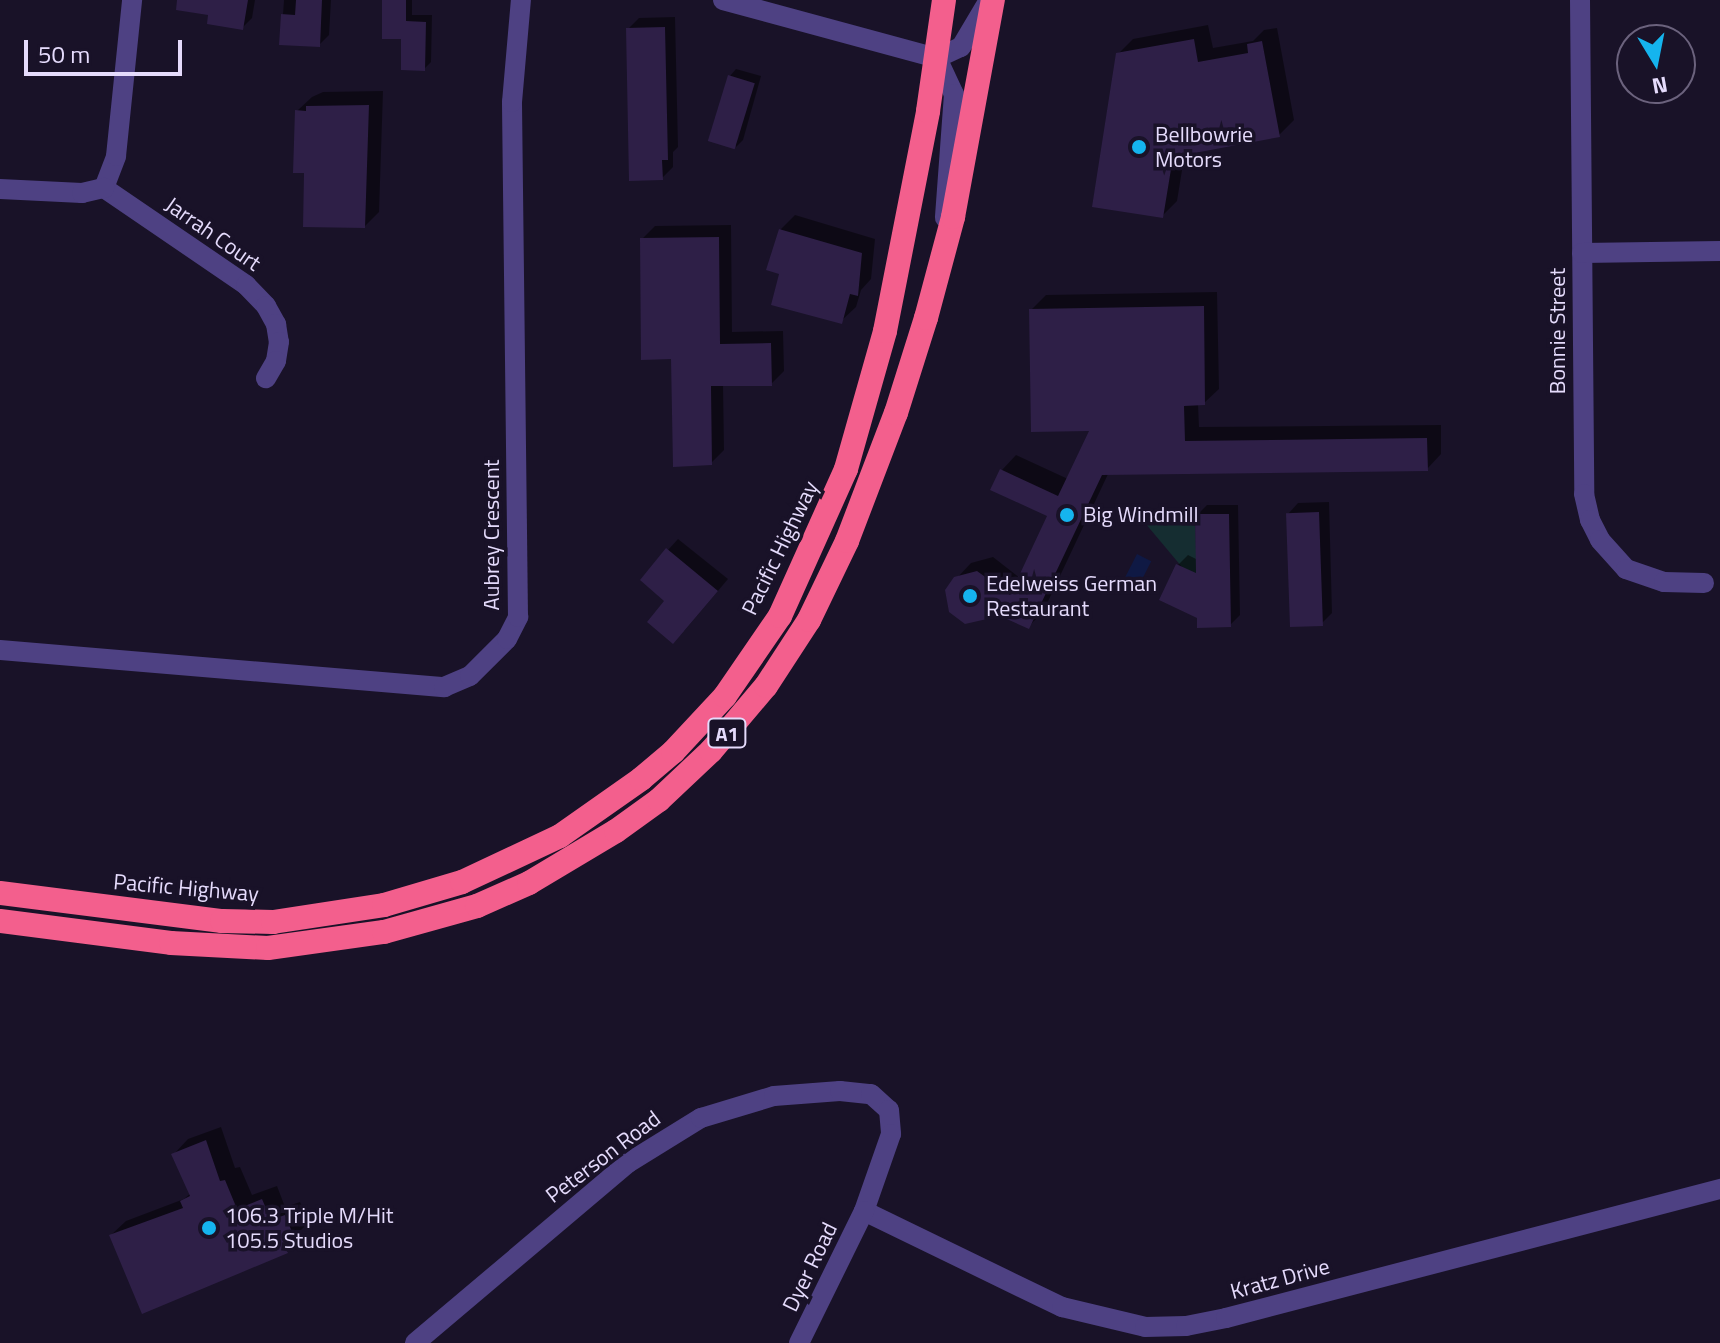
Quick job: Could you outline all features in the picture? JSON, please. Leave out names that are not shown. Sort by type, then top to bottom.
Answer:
[{"type":"highway","name":"Pacific Highway","points":[[0,893],[222,921],[273,922],[384,905],[462,882],[547,842],[593,815],[673,752],[725,696],[780,616],[846,469],[885,331],[937,58],[944,0]]},
{"type":"highway","name":"Pacific Highway","points":[[0,921],[210,946],[268,948],[326,943],[425,923],[477,906],[529,883],[616,831],[659,800],[711,751],[766,686],[809,620],[847,541],[896,413],[946,244],[991,0]]},
{"type":"street","points":[[0,189],[82,193],[104,188],[116,156],[132,0]]},
{"type":"street","name":"Aubrey Crescent","points":[[0,650],[444,687],[470,676],[507,639],[518,617],[512,102],[521,0]]},
{"type":"street","points":[[723,0],[937,58],[961,47],[991,0]]},
{"type":"street","name":"Bonnie Street","points":[[1580,0],[1582,468],[1590,520],[1612,557],[1626,569],[1664,582],[1704,583]]},
{"type":"street","name":"Pacific Highway","points":[[937,58],[950,84],[954,104],[946,177],[946,244]]},
{"type":"street","name":"Jarrah Court","points":[[104,188],[246,285],[266,306],[276,324],[279,342],[276,361],[266,378]]},
{"type":"street","points":[[1582,253],[1720,251]]},
{"type":"street","name":"Peterson Road","points":[[415,1343],[628,1163],[701,1118],[738,1105],[811,1091],[855,1092],[882,1100],[889,1110],[891,1134],[864,1211]]},
{"type":"street","name":"Kratz Drive","points":[[864,1211],[1062,1307],[1104,1320],[1145,1327],[1186,1326],[1720,1189]]},
{"type":"street","name":"Dyer Road","points":[[799,1343],[864,1211]]},
{"type":"green space","points":[[1195,514],[1197,585],[1140,517]]},
{"type":"water","points":[[1137,554],[1151,561],[1135,592],[1121,585]]},
{"type":"building","points":[[177,0],[248,0],[243,30],[207,24],[208,15],[176,10]]},
{"type":"building","points":[[296,0],[322,0],[320,47],[279,45],[281,14],[295,15]]},
{"type":"building","points":[[382,0],[406,0],[406,21],[426,22],[425,71],[401,70],[401,39],[382,39]]},
{"type":"building","points":[[665,27],[668,160],[662,160],[663,180],[629,181],[626,28]]},
{"type":"building","points":[[1194,39],[1198,62],[1248,53],[1247,44],[1262,41],[1280,137],[1173,157],[1163,218],[1092,207],[1116,53]]},
{"type":"building","points":[[728,75],[755,83],[735,149],[708,141]]},
{"type":"building","points":[[369,105],[365,228],[303,227],[304,173],[293,173],[295,110],[306,111],[306,106]]},
{"type":"building","points":[[779,229],[862,253],[858,296],[850,294],[842,324],[771,305],[779,274],[766,270]]},
{"type":"building","points":[[719,237],[720,344],[771,343],[772,386],[711,386],[712,465],[673,467],[671,359],[641,360],[640,238]]},
{"type":"building","points":[[1204,306],[1205,405],[1184,406],[1185,441],[1427,438],[1428,471],[1102,475],[1029,629],[991,612],[987,619],[965,624],[949,612],[945,590],[954,577],[977,571],[1010,595],[1047,516],[990,490],[1000,469],[1058,496],[1089,431],[1031,432],[1029,309]]},
{"type":"building","points":[[1319,512],[1323,626],[1290,627],[1286,513]]},
{"type":"building","points":[[1195,514],[1229,514],[1231,627],[1197,628],[1197,618],[1159,600],[1176,564],[1196,573]]},
{"type":"building","points":[[666,548],[718,591],[673,644],[647,622],[664,601],[640,580]]},
{"type":"building","name":"106.3 Triple M/Hit 105.5 Studios","points":[[206,1140],[220,1181],[225,1180],[237,1209],[262,1199],[271,1220],[285,1215],[295,1239],[284,1244],[288,1253],[142,1314],[109,1235],[183,1208],[180,1201],[190,1196],[171,1154]]},
{"type":"place","name":"Bellbowrie Motors","points":[[1139,147]]},
{"type":"place","name":"Big Windmill","points":[[1067,515]]},
{"type":"place","name":"Edelweiss German Restaurant","points":[[970,596]]},
{"type":"place","name":"106.3 Triple M/Hit 105.5 Studios","points":[[209,1228]]}]
